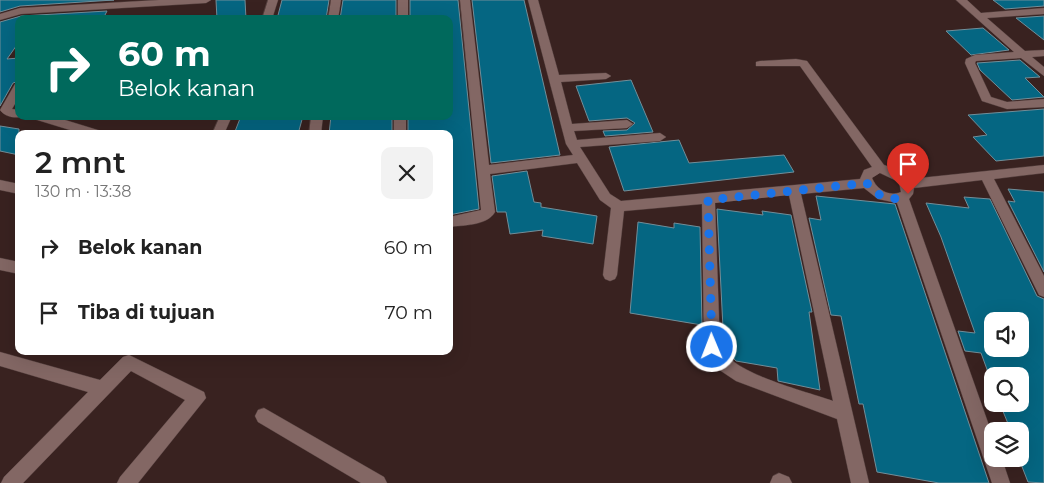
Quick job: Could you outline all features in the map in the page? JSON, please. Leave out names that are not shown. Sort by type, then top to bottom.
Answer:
[{"type":"street","points":[[20,11],[29,0]]},
{"type":"street","points":[[0,17],[20,11],[73,8],[92,4],[206,0]]},
{"type":"street","points":[[268,15],[273,0]]},
{"type":"street","points":[[334,15],[336,0]]},
{"type":"street","points":[[403,0],[403,15]]},
{"type":"street","points":[[453,221],[486,215],[488,212],[465,0]]},
{"type":"street","points":[[533,0],[572,144],[605,198],[618,206],[708,200],[867,183],[879,194],[891,198],[905,191],[986,175],[1044,168]]},
{"type":"street","points":[[961,0],[1044,73]]},
{"type":"street","points":[[68,15],[73,8]]},
{"type":"street","points":[[979,16],[1044,11]]},
{"type":"street","points":[[1044,53],[975,58],[971,59],[970,63],[986,99],[991,103],[1003,106],[1044,103]]},
{"type":"street","points":[[760,64],[803,63],[880,169]]},
{"type":"street","points":[[554,79],[606,76]]},
{"type":"street","points":[[15,93],[6,110],[15,113]]},
{"type":"street","points":[[51,120],[84,130]]},
{"type":"street","points":[[568,128],[627,124]]},
{"type":"street","points":[[572,144],[660,137]]},
{"type":"street","points":[[483,170],[581,158]]},
{"type":"street","points":[[867,183],[868,173],[880,169],[896,174],[905,191],[984,432]]},
{"type":"street","points":[[986,175],[1044,291]]},
{"type":"street","points":[[0,185],[15,188]]},
{"type":"street","points":[[794,191],[860,483]]},
{"type":"street","points":[[708,200],[712,347],[718,360],[742,376],[844,413]]},
{"type":"street","points":[[610,275],[618,206]]},
{"type":"street","points":[[0,264],[15,267]]},
{"type":"street","points":[[0,358],[104,388]]},
{"type":"street","points":[[7,481],[129,362],[198,398],[126,483]]},
{"type":"street","points":[[264,416],[378,483]]},
{"type":"street","points":[[996,467],[1001,483]]},
{"type":"street","points":[[779,482],[783,483]]},
{"type":"building","points":[[0,0],[114,0],[20,6],[0,12]]},
{"type":"building","points":[[216,0],[245,0],[246,15],[217,15]]},
{"type":"building","points":[[282,0],[329,0],[327,15],[278,15]]},
{"type":"building","points":[[343,0],[396,0],[396,15],[341,15]]},
{"type":"building","points":[[410,0],[458,0],[479,209],[453,214],[453,130],[408,130],[408,120],[453,120],[453,15],[410,15]]},
{"type":"building","points":[[472,0],[524,0],[560,155],[491,163]]},
{"type":"building","points":[[993,0],[1044,0],[1044,6],[1005,9]]},
{"type":"building","points":[[107,11],[105,15],[38,15]]},
{"type":"building","points":[[1044,16],[1044,40],[1016,18]]},
{"type":"building","points":[[15,18],[15,48],[7,59],[15,58],[15,82],[0,106],[0,22]]},
{"type":"building","points":[[983,28],[1009,50],[971,55],[946,31]]},
{"type":"building","points":[[1020,60],[1040,77],[1025,78],[1044,97],[1012,100],[980,70],[977,63]]},
{"type":"building","points":[[631,80],[653,132],[605,136],[603,131],[627,130],[635,123],[627,118],[589,121],[576,86]]},
{"type":"building","points":[[1044,109],[1044,156],[996,161],[973,137],[987,135],[968,115]]},
{"type":"building","points":[[239,120],[302,120],[299,130],[236,130]]},
{"type":"building","points":[[331,120],[392,120],[392,130],[329,130]]},
{"type":"building","points":[[0,126],[19,129],[15,130],[15,154],[0,151]]},
{"type":"building","points":[[679,140],[689,163],[784,155],[794,172],[624,191],[609,147]]},
{"type":"building","points":[[527,171],[534,202],[541,203],[541,207],[597,216],[593,244],[542,236],[543,230],[510,234],[506,212],[497,212],[492,176]]},
{"type":"building","points":[[1008,189],[1044,192],[1044,272],[1008,201],[1015,202]]},
{"type":"building","points":[[816,196],[895,204],[989,483],[939,483],[877,472],[863,404],[859,404],[841,316],[831,315],[809,218],[821,220]]},
{"type":"building","points":[[964,197],[990,199],[1037,296],[1044,299],[1044,483],[1028,482],[1022,467],[1029,467],[1029,422],[1007,422],[1003,412],[1029,412],[1029,367],[986,367],[981,353],[965,351],[958,331],[975,333],[941,237],[926,203],[969,208]]},
{"type":"building","points":[[717,209],[763,215],[762,211],[791,215],[812,312],[809,312],[820,390],[778,381],[777,368],[736,361],[724,348]]},
{"type":"building","points":[[638,222],[674,228],[674,223],[700,227],[702,325],[630,313]]},
{"type":"route","points":[[712,347],[708,200],[867,183],[873,191],[885,197],[897,198],[908,194]]}]
